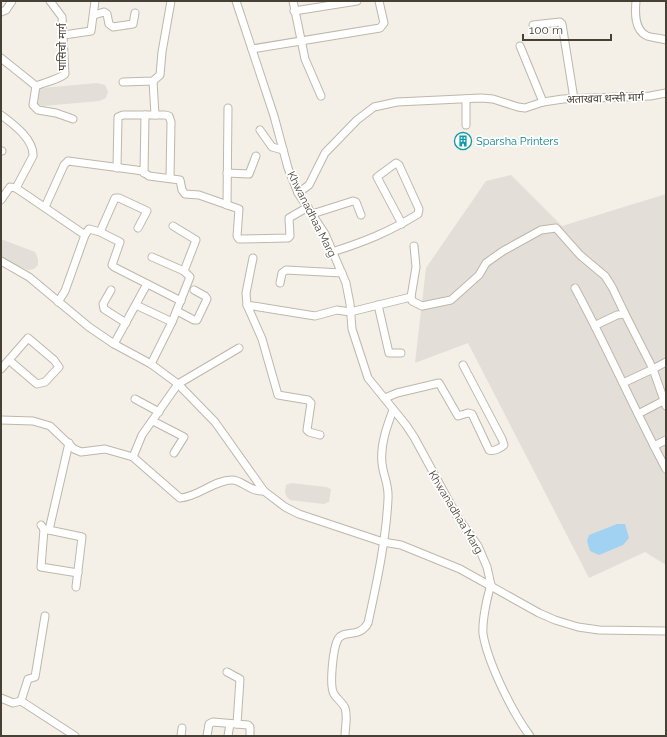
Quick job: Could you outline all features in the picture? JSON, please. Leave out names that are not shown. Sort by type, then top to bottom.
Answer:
[{"type":"street","points":[[1,12],[6,10],[12,1]]},
{"type":"street","name":"पासिचो मार्ग","points":[[36,86],[47,80],[61,77],[65,74],[62,17],[50,1]]},
{"type":"street","points":[[64,35],[91,31],[95,1]]},
{"type":"street","points":[[123,82],[153,81],[160,75],[162,52],[171,1]]},
{"type":"street","name":"Khwanadhaa Marg","points":[[236,1],[288,168],[298,193],[325,234],[342,273],[349,295],[352,329],[368,378],[406,425],[456,516],[478,546],[487,566],[492,586]]},
{"type":"street","points":[[292,1],[300,42],[321,96]]},
{"type":"street","points":[[294,11],[357,1]]},
{"type":"street","points":[[252,49],[380,28],[384,23],[380,1]]},
{"type":"street","points":[[636,1],[637,23],[641,30],[647,36],[666,40]]},
{"type":"street","points":[[94,15],[104,12],[107,14],[111,27],[113,27],[133,24],[135,13]]},
{"type":"street","points":[[533,25],[554,22],[560,22],[562,24],[574,99]]},
{"type":"street","points":[[520,46],[543,102]]},
{"type":"street","points":[[1,58],[36,86],[33,102],[34,108],[74,119]]},
{"type":"street","points":[[153,81],[155,115]]},
{"type":"street","name":"अताखवा थन्सी मार्ग","points":[[298,193],[309,185],[325,153],[357,120],[374,107],[398,102],[493,99],[518,108],[525,108],[543,102],[574,99],[650,96],[666,93]]},
{"type":"street","points":[[466,99],[466,125]]},
{"type":"street","points":[[227,205],[228,108]]},
{"type":"street","points":[[1,115],[28,138],[33,151],[33,156],[16,188]]},
{"type":"street","points":[[117,168],[118,117],[123,115],[165,115],[170,118],[170,178]]},
{"type":"street","points":[[144,172],[145,115]]},
{"type":"street","points":[[260,130],[272,148],[283,150]]},
{"type":"street","points":[[227,174],[249,174],[256,156]]},
{"type":"street","points":[[45,207],[66,162],[136,170],[144,172],[149,176],[180,180],[182,190],[185,194],[199,195],[239,209],[237,236],[239,239],[288,238],[290,236],[289,218],[308,207]]},
{"type":"street","points":[[332,252],[370,240],[402,224],[418,214],[419,209],[399,165],[396,163],[377,177],[402,224]]},
{"type":"street","points":[[1,200],[10,187],[16,188],[85,235]]},
{"type":"street","points":[[100,232],[115,198],[119,198],[147,211],[138,228]]},
{"type":"street","points":[[312,214],[353,201],[356,202],[361,215]]},
{"type":"street","points":[[173,226],[196,240],[184,271]]},
{"type":"street","points":[[414,246],[416,267],[411,297],[412,301],[422,306],[451,300],[479,275],[486,263],[541,230],[556,228],[580,255],[605,276],[653,369],[665,403],[638,414]]},
{"type":"street","points":[[58,302],[65,291],[85,235],[90,229],[100,232],[120,242],[112,265],[181,300]]},
{"type":"street","points":[[151,364],[177,311],[190,277],[184,271],[152,257]]},
{"type":"street","points":[[253,258],[246,293],[247,305],[270,360],[278,396],[308,400],[311,403],[307,430],[320,435]]},
{"type":"street","points":[[1,261],[29,277],[89,327],[114,344],[151,364],[178,384],[215,422],[264,491],[285,507],[299,514],[383,542],[401,545],[460,569],[539,613],[578,627],[626,632],[666,631]]},
{"type":"street","points":[[280,283],[282,273],[286,270],[342,273]]},
{"type":"street","points":[[114,344],[147,284]]},
{"type":"street","points":[[576,288],[596,325],[638,414],[666,468]]},
{"type":"street","points":[[111,290],[103,304],[104,309],[126,322]]},
{"type":"street","points":[[177,311],[194,320],[197,320],[207,299],[205,296],[194,290]]},
{"type":"street","points":[[247,305],[316,316],[337,310],[350,312],[411,297]]},
{"type":"street","points":[[136,305],[172,322]]},
{"type":"street","points":[[378,305],[389,353],[401,353]]},
{"type":"street","points":[[596,325],[617,315],[624,314]]},
{"type":"street","points":[[1,369],[10,361],[27,339],[30,338],[58,364],[59,367],[45,382],[37,384],[10,361]]},
{"type":"street","points":[[133,457],[142,435],[178,384],[239,348]]},
{"type":"street","points":[[623,383],[666,362]]},
{"type":"street","points":[[384,398],[397,393],[439,383],[458,416],[468,413],[472,414],[489,450],[493,451],[503,447],[504,443],[463,365]]},
{"type":"street","points":[[135,399],[159,412]]},
{"type":"street","points":[[345,736],[345,709],[333,693],[334,651],[338,638],[364,630],[368,623],[383,542],[388,488],[382,465],[382,455],[387,426],[394,410]]},
{"type":"street","points":[[1,420],[42,423],[50,426],[74,449],[81,452],[105,449],[133,457],[180,498],[187,497],[223,482],[232,480],[248,489],[257,492],[264,491]]},
{"type":"street","points":[[153,421],[184,437],[174,453]]},
{"type":"street","points":[[654,446],[666,440]]},
{"type":"street","points":[[69,443],[44,528],[41,567],[78,573]]},
{"type":"street","points":[[44,528],[82,537],[76,586]]},
{"type":"street","points":[[492,586],[488,597],[483,630],[486,644],[513,711],[530,736]]},
{"type":"street","points":[[20,701],[25,682],[28,679],[35,677],[46,616]]},
{"type":"street","points":[[227,672],[240,679],[233,724],[228,736]]},
{"type":"street","points":[[1,698],[13,703],[20,701],[75,736]]},
{"type":"street","points":[[207,736],[209,724],[213,722],[248,725],[250,727],[250,736]]},
{"type":"shaded area","points":[[97,83],[105,85],[108,92],[106,98],[99,101],[43,106],[37,104],[35,91],[42,88]]},
{"type":"shaded area","points":[[511,175],[562,226],[666,194],[666,565],[645,552],[589,578],[468,343],[415,363],[426,268],[486,181]]},
{"type":"shaded area","points":[[1,239],[35,252],[38,259],[38,265],[34,269],[28,270],[1,259]]},
{"type":"shaded area","points":[[291,483],[326,487],[331,489],[329,502],[324,504],[290,500],[286,496],[285,491],[286,485]]},
{"type":"water","points":[[617,524],[625,524],[629,538],[623,545],[599,555],[590,551],[587,541],[589,535]]},
{"type":"place","name":"Sparsha Printers","points":[[463,141]]}]
